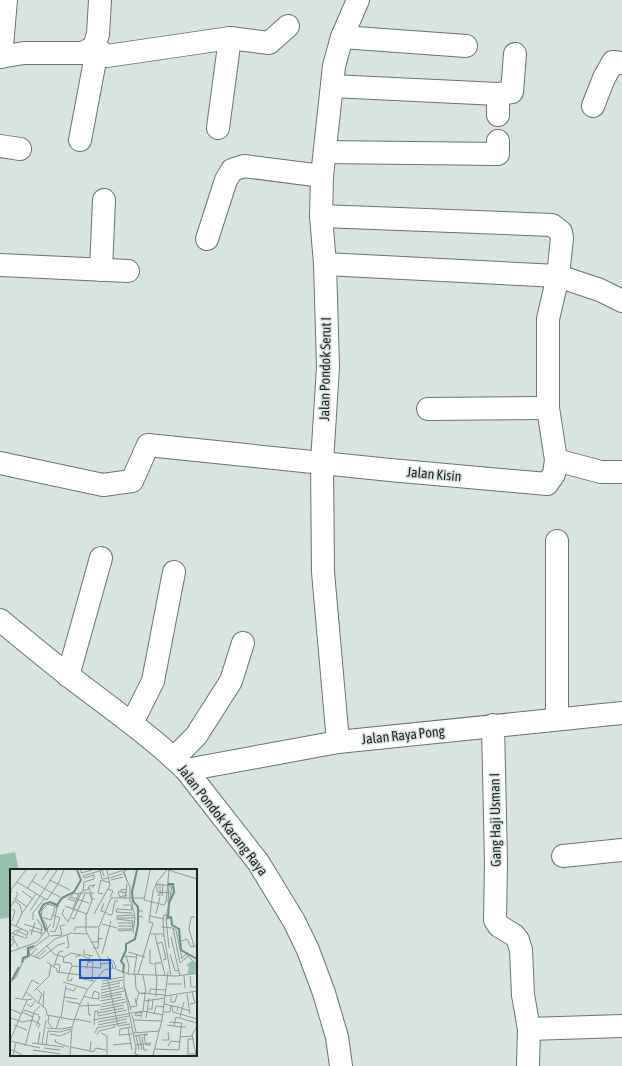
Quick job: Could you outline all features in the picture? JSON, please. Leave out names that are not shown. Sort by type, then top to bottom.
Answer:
[{"type":"street","points":[[6,0],[0,57],[24,53],[83,53],[94,47]]},
{"type":"street","points":[[80,140],[94,66],[94,47],[98,34],[100,0]]},
{"type":"street","name":"Jalan Pondok Serut I","points":[[338,742],[324,572],[322,462],[328,367],[325,264],[321,216],[322,176],[334,66],[342,37],[358,0]]},
{"type":"street","points":[[94,47],[107,56],[230,38],[269,43],[288,26]]},
{"type":"street","points":[[342,37],[466,46]]},
{"type":"street","points":[[218,128],[230,38]]},
{"type":"street","points":[[332,86],[498,94],[512,92],[515,54]]},
{"type":"street","points":[[593,106],[604,78],[613,62],[622,64]]},
{"type":"street","points":[[498,94],[498,115]]},
{"type":"street","points":[[325,152],[498,154],[498,141]]},
{"type":"street","points":[[207,239],[226,180],[232,170],[244,166],[322,176]]},
{"type":"street","points":[[101,270],[104,200]]},
{"type":"street","points":[[321,216],[552,225],[561,232],[562,238],[558,276],[548,319],[548,408],[556,460],[601,472],[622,472]]},
{"type":"street","points":[[325,264],[558,276],[600,290],[622,301]]},
{"type":"street","points":[[0,265],[128,271]]},
{"type":"street","points":[[428,409],[548,408]]},
{"type":"street","name":"Jalan Kisin","points":[[0,463],[103,485],[132,481],[148,445],[390,470],[547,484],[554,474],[556,460]]},
{"type":"street","points":[[557,540],[557,719]]},
{"type":"street","points":[[68,676],[101,558]]},
{"type":"street","points":[[132,723],[153,681],[174,572]]},
{"type":"street","name":"Jalan Pondok Kacang Raya","points":[[0,620],[68,676],[132,723],[180,764],[258,862],[294,921],[308,950],[324,993],[337,1037],[341,1066]]},
{"type":"street","points":[[180,764],[231,681],[243,643]]},
{"type":"street","name":"Jalan Raya Pong","points":[[180,764],[338,742],[622,713]]},
{"type":"street","name":"Gang Haji Usman I","points":[[493,725],[495,920],[499,926],[514,935],[521,950],[523,995],[529,1030]]},
{"type":"street","points":[[562,856],[622,850]]},
{"type":"street","points":[[528,1066],[529,1030],[622,1026]]},
{"type":"green space","points":[[15,852],[19,869],[10,869],[10,917],[0,919],[0,855]]}]
